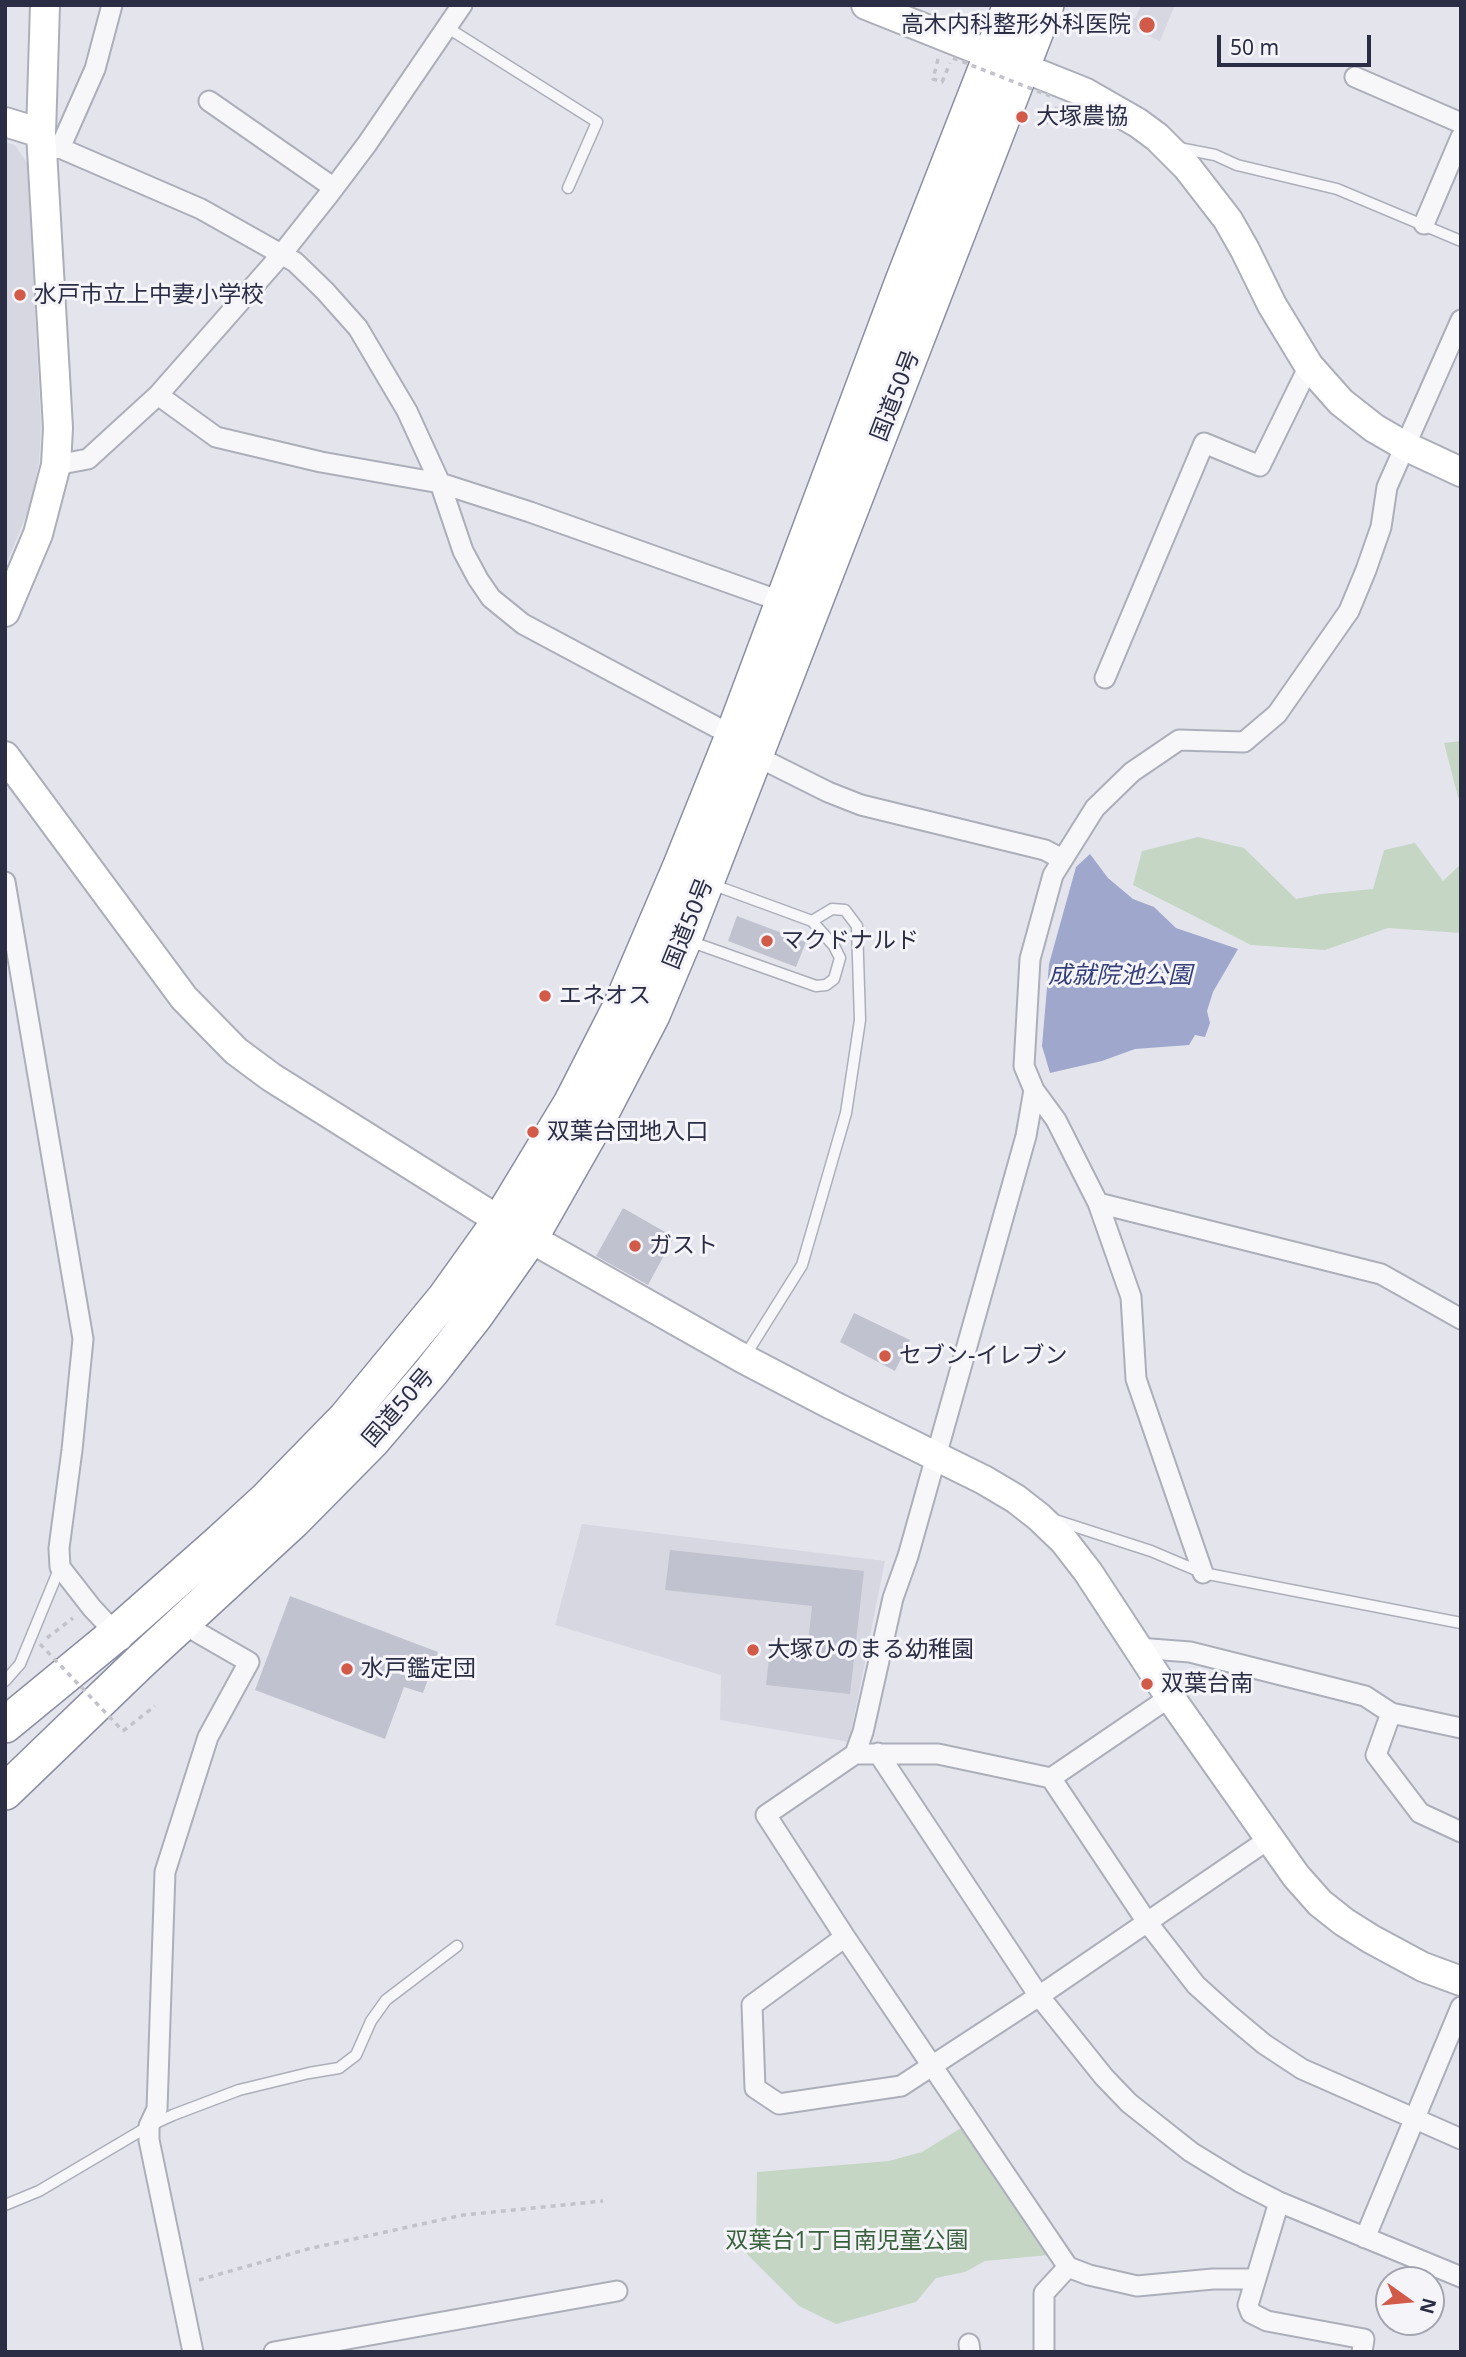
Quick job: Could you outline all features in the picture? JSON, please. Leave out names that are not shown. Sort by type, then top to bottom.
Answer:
[{"type":"highway","name":"国道50号","points":[[101,1701],[293,1521],[372,1441],[467,1325],[515,1230],[572,1102],[621,1006],[661,916],[744,746],[1007,62],[1011,5]]},
{"type":"highway","name":"国道50号","points":[[70,1672],[266,1500],[346,1418],[445,1298],[515,1230],[601,1113],[652,1015],[707,883],[783,602],[902,284],[1007,62],[1046,5]]},
{"type":"highway","points":[[5,1725],[70,1672]]},
{"type":"highway","points":[[5,1738],[70,1672]]},
{"type":"highway","points":[[5,1792],[101,1701]]},
{"type":"highway","points":[[5,1820],[40,1784],[101,1701]]},
{"type":"street","points":[[5,612],[38,534],[56,465],[58,428],[45,5]]},
{"type":"street","points":[[48,144],[94,69],[112,5]]},
{"type":"street","points":[[56,465],[88,459],[158,395],[281,255],[334,188],[462,5]]},
{"type":"street","points":[[866,5],[1084,92],[1138,123],[1168,147],[1187,167],[1228,220],[1272,305],[1309,366],[1341,402],[1374,428],[1461,472]]},
{"type":"street","points":[[1355,77],[1461,123]]},
{"type":"street","points":[[209,102],[334,188]]},
{"type":"street","points":[[5,122],[48,144],[201,209],[295,262],[358,328],[407,411],[440,483],[463,551],[491,598],[523,624],[828,792],[861,805],[1045,850],[1062,859]]},
{"type":"street","points":[[1424,224],[1461,137]]},
{"type":"street","points":[[1203,1573],[1136,1379],[1131,1297],[1098,1203],[1056,1120],[1034,1090],[1024,1066],[1030,959],[1053,875],[1095,808],[1132,772],[1179,740],[1244,742],[1277,714],[1349,611],[1381,527],[1387,487],[1461,320]]},
{"type":"street","points":[[1105,678],[1203,443],[1260,466],[1309,366]]},
{"type":"street","points":[[158,395],[216,437],[321,462],[440,483],[530,512],[783,602]]},
{"type":"street","points":[[7,763],[184,998],[236,1051],[271,1077],[515,1230],[744,1359],[984,1480],[1039,1517],[1064,1541],[1088,1572],[1170,1697],[1269,1839],[1320,1903],[1344,1922],[1397,1954],[1461,1981]]},
{"type":"street","points":[[5,882],[83,1339],[72,1450],[58,1548],[60,1567],[140,1662]]},
{"type":"street","points":[[855,1754],[863,1732],[893,1598],[908,1556],[1026,1136],[1034,1090]]},
{"type":"street","points":[[1098,1203],[1381,1274],[1461,1319]]},
{"type":"street","points":[[183,1623],[249,1662],[208,1737],[165,1872],[157,2109],[149,2126],[149,2140],[193,2352]]},
{"type":"street","points":[[1138,1648],[1190,1652],[1366,1696],[1391,1713],[1461,1728]]},
{"type":"street","points":[[1051,1778],[1170,1697]]},
{"type":"street","points":[[1391,1713],[1376,1755],[1420,1813],[1461,1832]]},
{"type":"street","points":[[878,1753],[1039,1996],[1104,2077],[1129,2103],[1191,2152],[1240,2182],[1279,2202],[1461,2277]]},
{"type":"street","points":[[1255,2279],[1213,2279],[1137,2286],[1089,2275],[1068,2267],[766,1815],[855,1754],[938,1754],[1051,1778],[1147,1922],[1196,1985],[1264,2045],[1302,2069],[1461,2139]]},
{"type":"street","points":[[845,1937],[752,2005],[755,2088],[779,2104],[901,2086],[1039,1996],[1269,1839]]},
{"type":"street","points":[[1365,2238],[1461,2007]]},
{"type":"street","points":[[1279,2202],[1248,2305],[1251,2314],[1267,2321],[1364,2339],[1362,2352]]},
{"type":"street","points":[[1044,2352],[1044,2293],[1068,2267]]},
{"type":"street","points":[[274,2352],[617,2291]]},
{"type":"lane","points":[[448,28],[597,122],[568,188]]},
{"type":"lane","points":[[1168,147],[1215,155],[1237,165],[1338,189],[1461,241]]},
{"type":"lane","points":[[684,939],[816,986],[826,985],[834,979],[840,958],[834,946],[812,922],[707,883]]},
{"type":"lane","points":[[744,1359],[802,1265],[846,1113],[860,1020],[857,926],[845,911],[832,909],[812,922]]},
{"type":"lane","points":[[1039,1517],[1060,1520],[1151,1551],[1203,1573],[1461,1623]]},
{"type":"lane","points":[[5,1681],[20,1664],[60,1567]]},
{"type":"lane","points":[[5,2205],[39,2191],[149,2126],[239,2090],[340,2068],[356,2055],[372,2021],[386,2000],[457,1945]]},
{"type":"path","points":[[939,59],[933,79],[943,82],[953,58],[1050,96],[1042,122],[1050,123],[1060,98]]},
{"type":"path","points":[[73,1618],[40,1644],[122,1731],[155,1706]]},
{"type":"path","points":[[180,2285],[308,2249],[463,2215],[603,2201]]},
{"type":"shaded area","name":"高木内科整形外科医院","points":[[1141,5],[1175,5],[1160,41],[1126,27],[1130,17],[1135,19]]},
{"type":"shaded area","name":"水戸市立上中妻小学校","points":[[5,142],[15,145],[27,163],[41,427],[39,463],[30,506],[5,567]]},
{"type":"shaded area","name":"大塚ひのまる幼稚園","points":[[582,1524],[885,1561],[849,1742],[720,1720],[721,1675],[555,1625]]},
{"type":"green space","points":[[1461,741],[1461,800],[1444,743]]},
{"type":"green space","points":[[1198,837],[1244,848],[1296,899],[1373,889],[1384,850],[1415,843],[1443,881],[1461,864],[1461,933],[1388,928],[1325,950],[1251,945],[1133,885],[1142,851]]},
{"type":"green space","name":"双葉台1丁目南児童公園","points":[[961,2128],[1048,2255],[985,2261],[965,2272],[936,2278],[916,2302],[836,2324],[799,2306],[743,2250],[756,2244],[757,2172],[889,2161],[922,2152]]},
{"type":"water","name":"成就院池公園","points":[[1090,854],[1108,878],[1133,899],[1154,907],[1176,928],[1238,949],[1213,992],[1207,1011],[1210,1023],[1205,1037],[1195,1035],[1189,1045],[1135,1049],[1102,1061],[1050,1073],[1042,1046],[1049,964],[1076,867]]},
{"type":"building","name":"マクドナルド","points":[[737,916],[806,942],[796,967],[728,941]]},
{"type":"building","name":"ガスト","points":[[623,1208],[674,1237],[648,1285],[596,1256]]},
{"type":"building","name":"セブン-イレブン","points":[[854,1313],[910,1340],[895,1371],[840,1342]]},
{"type":"building","points":[[670,1550],[864,1571],[850,1694],[766,1685],[770,1649],[807,1653],[812,1606],[665,1590]]},
{"type":"building","name":"水戸鑑定団","points":[[290,1596],[438,1652],[423,1693],[404,1687],[385,1739],[255,1690]]},
{"type":"place","name":"高木内科整形外科医院","points":[[1147,25]]},
{"type":"place","name":"大塚農協","points":[[1022,117]]},
{"type":"place","name":"水戸市立上中妻小学校","points":[[20,295]]},
{"type":"place","name":"マクドナルド","points":[[767,941]]},
{"type":"place","name":"エネオス","points":[[545,996]]},
{"type":"place","name":"双葉台団地入口","points":[[533,1132]]},
{"type":"place","name":"ガスト","points":[[635,1246]]},
{"type":"place","name":"セブン-イレブン","points":[[885,1356]]},
{"type":"place","name":"大塚ひのまる幼稚園","points":[[753,1650]]},
{"type":"place","name":"水戸鑑定団","points":[[347,1669]]},
{"type":"place","name":"双葉台南","points":[[1147,1684]]}]
